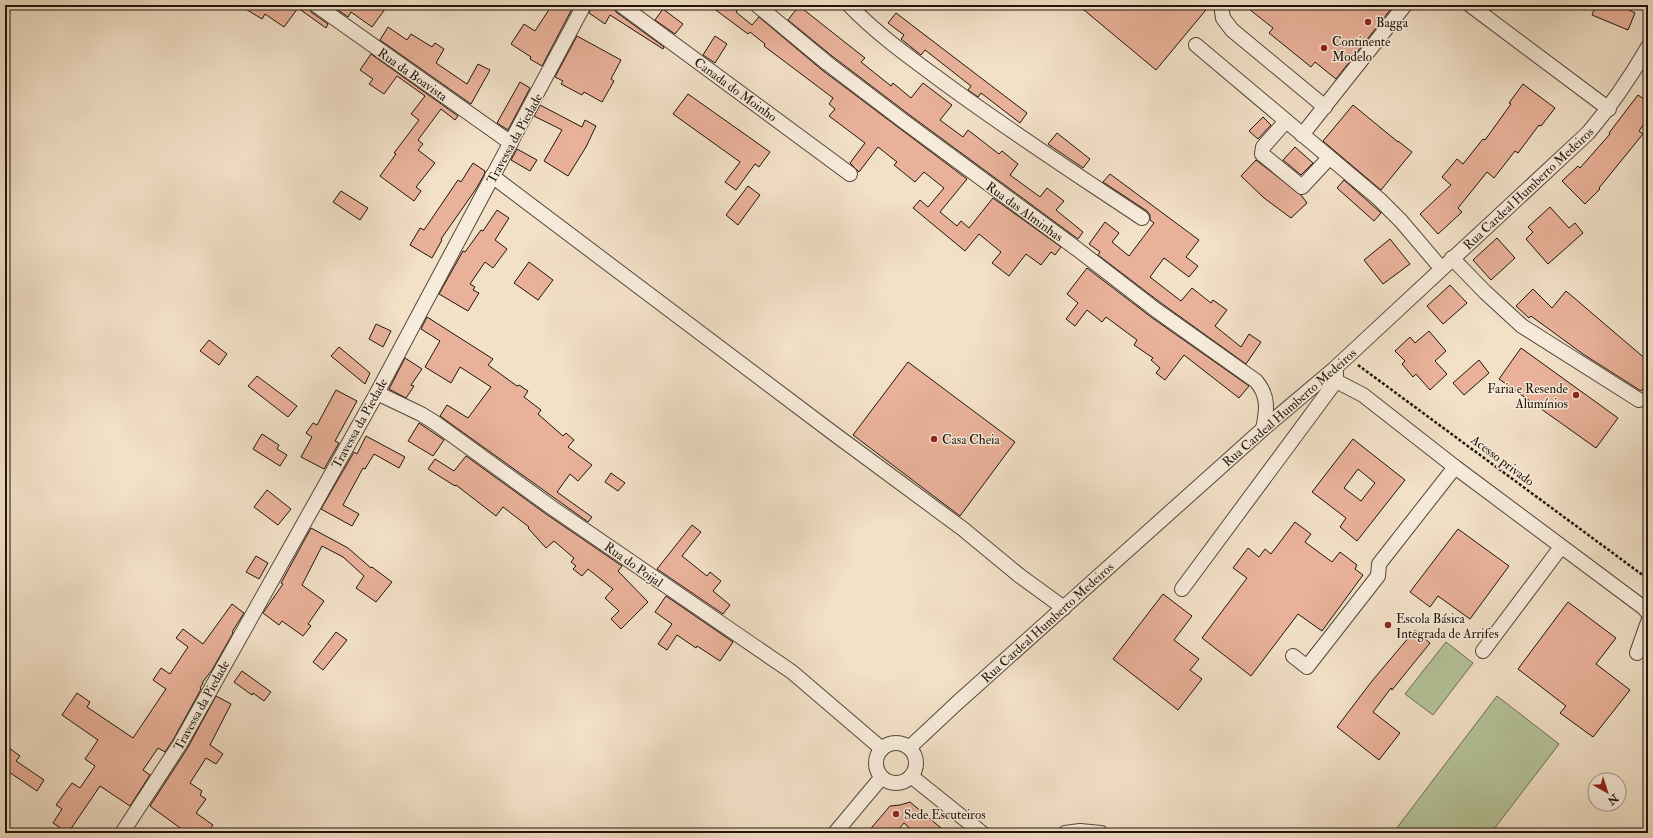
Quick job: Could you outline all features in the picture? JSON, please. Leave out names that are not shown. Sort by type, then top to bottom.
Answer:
[{"type":"street","name":"Rua da Boavista","points":[[316,5],[511,143]]},
{"type":"street","name":"Travessa da Piedade","points":[[122,833],[180,744],[377,392],[584,5]]},
{"type":"street","name":"Canada do Moinho","points":[[621,5],[850,174]]},
{"type":"street","name":"Rua das Alminhas","points":[[757,5],[827,63],[906,123],[1077,249],[1156,310],[1256,381],[1262,387],[1267,399],[1267,411],[1263,429]]},
{"type":"street","points":[[849,5],[894,45],[958,93],[1142,218]]},
{"type":"street","points":[[1221,5],[1224,18],[1232,30],[1325,107]]},
{"type":"street","points":[[1302,135],[1405,5]]},
{"type":"street","points":[[1470,5],[1609,109]]},
{"type":"street","points":[[1196,44],[1385,205],[1402,221],[1442,268]]},
{"type":"street","name":"Rua Cardeal Humberto Medeiros","points":[[909,748],[956,703],[1263,429],[1295,401],[1335,375],[1346,357],[1588,133],[1609,109],[1648,47]]},
{"type":"street","points":[[1286,121],[1262,147],[1262,154],[1302,187],[1330,158]]},
{"type":"street","points":[[492,176],[826,428],[964,529],[1020,576],[1064,608]]},
{"type":"street","points":[[1452,258],[1485,292],[1522,326],[1639,400]]},
{"type":"street","points":[[1182,589],[1313,412],[1335,375],[1561,547],[1644,608],[1648,613]]},
{"type":"street","name":"Rua do Poijal","points":[[377,392],[434,422],[551,507],[792,672],[882,749]]},
{"type":"street","points":[[1295,401],[1313,412]]},
{"type":"street","points":[[1293,656],[1307,667],[1378,576],[1379,564],[1455,467]]},
{"type":"street","points":[[1482,651],[1561,547]]},
{"type":"street","points":[[1637,653],[1648,622]]},
{"type":"street","points":[[892,743],[898,743],[909,748],[914,754],[916,762],[915,769],[911,776],[905,782],[897,784],[882,778],[877,771],[876,763],[877,756],[882,749],[892,743]]},
{"type":"street","points":[[911,776],[982,833]]},
{"type":"street","points":[[835,833],[882,778]]},
{"type":"street","points":[[1065,833],[1080,831],[1101,833]]},
{"type":"path","name":"Acesso privado","points":[[1346,357],[1648,579]]},
{"type":"green space","points":[[1446,642],[1473,663],[1433,715],[1405,694]]},
{"type":"green space","points":[[1497,696],[1559,744],[1491,833],[1401,833],[1396,829]]},
{"type":"building","points":[[239,5],[308,5],[311,12],[328,24],[326,28],[298,8],[284,27],[265,14],[262,19]]},
{"type":"building","points":[[331,5],[388,5],[372,27],[351,12],[348,17]]},
{"type":"building","points":[[552,5],[574,5],[542,66],[530,59],[531,57],[511,44],[524,24],[535,31]]},
{"type":"building","points":[[592,5],[613,5],[616,12],[664,47],[663,49],[610,15],[605,24],[589,13]]},
{"type":"building","points":[[709,5],[741,5],[736,12],[752,25],[759,17],[822,70],[967,179],[940,212],[957,226],[961,221],[969,228],[993,198],[1061,247],[1055,255],[1051,252],[1041,265],[1026,254],[1009,276],[992,263],[1001,252],[979,234],[965,251],[913,208],[920,200],[928,207],[944,188],[924,172],[915,182],[894,165],[897,162],[878,147],[859,172],[850,163],[865,143],[829,116],[835,109],[829,104],[833,98],[764,46],[765,44],[750,32],[748,34]]},
{"type":"building","points":[[1078,5],[1210,5],[1156,70]]},
{"type":"building","name":"Continente Modelo","points":[[1244,5],[1394,5],[1336,79],[1315,62],[1311,67],[1269,33],[1273,28]]},
{"type":"building","points":[[1596,5],[1631,5],[1629,10],[1635,13],[1628,30],[1592,15]]},
{"type":"building","points":[[799,6],[865,58],[861,62],[891,86],[893,83],[911,98],[923,83],[952,105],[940,120],[963,137],[968,130],[999,154],[1002,151],[1018,164],[1010,175],[1040,197],[1047,188],[1064,201],[1056,210],[1083,232],[1078,239],[911,116],[832,56],[788,20]]},
{"type":"building","points":[[663,9],[683,24],[675,34],[655,20]]},
{"type":"building","points":[[896,13],[1027,113],[1020,123],[981,93],[978,97],[968,90],[971,86],[925,50],[921,55],[901,39],[904,35],[888,23]]},
{"type":"building","points":[[388,27],[407,40],[411,34],[432,47],[435,43],[444,49],[436,63],[467,84],[478,64],[490,70],[471,104],[380,40]]},
{"type":"building","points":[[577,36],[621,60],[611,79],[614,81],[602,102],[584,92],[582,95],[561,84],[563,81],[555,77]]},
{"type":"building","points":[[715,36],[727,44],[715,63],[703,55]]},
{"type":"building","points":[[371,54],[458,116],[455,120],[441,109],[418,140],[423,144],[418,150],[435,163],[416,187],[421,191],[414,201],[380,176],[396,154],[394,153],[419,120],[411,114],[425,96],[397,76],[384,94],[369,84],[373,79],[360,70]]},
{"type":"building","points":[[520,82],[530,88],[508,130],[497,123]]},
{"type":"building","points":[[1523,84],[1555,108],[1541,126],[1539,125],[1518,153],[1515,151],[1494,178],[1487,172],[1458,208],[1462,212],[1438,234],[1420,214],[1451,185],[1442,177],[1457,159],[1463,164],[1483,139],[1485,140],[1511,104],[1509,103]]},
{"type":"building","points":[[688,94],[770,152],[759,167],[755,164],[736,190],[725,182],[740,162],[673,114]]},
{"type":"building","points":[[1638,95],[1648,102],[1648,118],[1639,131],[1643,134],[1599,188],[1600,189],[1585,204],[1562,181],[1578,166],[1580,168],[1610,134],[1609,133]]},
{"type":"building","points":[[540,105],[582,127],[585,120],[596,126],[586,147],[568,176],[544,161],[562,130],[534,116]]},
{"type":"building","points":[[1353,105],[1412,152],[1381,190],[1323,141]]},
{"type":"building","points":[[1263,117],[1271,125],[1258,139],[1249,131]]},
{"type":"building","points":[[1057,133],[1090,159],[1083,168],[1048,144]]},
{"type":"building","points":[[1295,147],[1313,163],[1301,175],[1283,160]]},
{"type":"building","points":[[517,149],[537,160],[530,171],[511,160]]},
{"type":"building","points":[[1256,160],[1301,195],[1307,203],[1291,218],[1264,198],[1241,176]]},
{"type":"building","points":[[473,163],[485,171],[484,175],[441,239],[442,240],[432,258],[410,245],[420,228],[424,230],[458,180],[461,182]]},
{"type":"building","points":[[1110,174],[1199,240],[1186,257],[1198,266],[1189,277],[1164,258],[1150,277],[1181,301],[1192,288],[1211,303],[1213,300],[1227,310],[1215,326],[1241,347],[1249,334],[1261,342],[1246,364],[1161,303],[1098,255],[1100,252],[1089,244],[1105,222],[1119,233],[1112,242],[1129,256],[1154,223],[1150,220],[1150,215],[1147,211],[1103,182]]},
{"type":"building","points":[[1344,180],[1381,213],[1374,221],[1337,188]]},
{"type":"building","points":[[748,186],[760,195],[738,225],[726,215]]},
{"type":"building","points":[[341,191],[368,208],[360,220],[333,202]]},
{"type":"building","points":[[1550,207],[1569,228],[1575,223],[1583,233],[1548,264],[1526,239],[1533,232],[1528,227]]},
{"type":"building","points":[[497,210],[509,218],[495,240],[507,249],[493,268],[485,262],[470,284],[475,287],[473,290],[479,293],[468,311],[439,294],[463,251],[465,252],[481,230],[483,231]]},
{"type":"building","points":[[1497,238],[1515,258],[1491,280],[1473,260]]},
{"type":"building","points":[[1390,239],[1410,264],[1383,284],[1364,260]]},
{"type":"building","points":[[529,262],[553,280],[538,300],[514,283]]},
{"type":"building","points":[[1087,268],[1151,317],[1249,386],[1239,398],[1184,355],[1165,380],[1156,373],[1160,368],[1151,360],[1153,358],[1134,345],[1137,340],[1106,317],[1102,322],[1087,310],[1075,326],[1066,319],[1078,303],[1067,294]]},
{"type":"building","points":[[1450,285],[1467,303],[1443,324],[1427,306]]},
{"type":"building","points":[[1533,289],[1552,308],[1566,291],[1648,361],[1648,383],[1641,391],[1583,354],[1531,316],[1529,318],[1516,306]]},
{"type":"building","points":[[427,317],[493,359],[488,365],[517,386],[519,385],[528,391],[524,397],[541,410],[538,414],[563,436],[566,433],[574,440],[568,447],[592,465],[578,481],[570,474],[557,492],[592,517],[588,522],[440,416],[447,405],[468,418],[491,387],[460,367],[451,383],[425,367],[440,341],[421,329]]},
{"type":"building","points":[[376,324],[391,331],[383,347],[369,339]]},
{"type":"building","points":[[1429,331],[1446,351],[1435,361],[1447,374],[1430,390],[1416,374],[1413,377],[1402,364],[1405,361],[1395,351],[1410,337],[1415,343]]},
{"type":"building","points":[[209,340],[227,354],[219,365],[200,351]]},
{"type":"building","points":[[339,347],[370,373],[365,384],[331,356]]},
{"type":"building","points":[[1521,348],[1618,418],[1596,448],[1499,379]]},
{"type":"building","points":[[405,358],[422,369],[411,385],[414,386],[406,398],[389,389]]},
{"type":"building","points":[[1479,360],[1489,373],[1464,395],[1453,383]]},
{"type":"building","name":"Casa Cheia","points":[[908,362],[1015,442],[960,516],[853,435]]},
{"type":"building","points":[[257,376],[297,406],[288,417],[248,386]]},
{"type":"building","points":[[336,390],[357,401],[335,441],[339,443],[324,469],[301,457],[312,437],[306,433],[313,423],[317,425]]},
{"type":"building","points":[[419,423],[444,440],[433,456],[408,441]]},
{"type":"building","points":[[262,434],[279,445],[277,449],[287,455],[280,466],[253,449]]},
{"type":"building","points":[[366,436],[405,457],[399,468],[374,454],[365,469],[363,468],[343,505],[359,514],[352,526],[321,509],[354,452],[357,454]]},
{"type":"building","points":[[1353,439],[1405,480],[1357,541],[1340,527],[1346,518],[1312,492]],"holes":[[[1358,469],[1375,483],[1361,501],[1344,488]]]},
{"type":"building","points":[[466,456],[546,514],[622,566],[618,571],[648,602],[621,629],[611,619],[619,611],[605,598],[613,589],[588,569],[582,576],[573,569],[576,566],[571,562],[574,558],[554,541],[546,548],[528,528],[529,527],[503,507],[496,516],[456,485],[455,486],[428,469],[435,459],[454,471]]},
{"type":"building","points":[[611,473],[625,483],[618,491],[605,482]]},
{"type":"building","points":[[267,490],[291,509],[278,525],[254,507]]},
{"type":"building","points":[[1295,522],[1311,534],[1305,542],[1332,562],[1340,552],[1357,565],[1355,569],[1363,575],[1322,631],[1298,614],[1251,676],[1202,638],[1247,578],[1233,568],[1248,548],[1259,557],[1265,549],[1271,554]]},
{"type":"building","points":[[692,525],[701,532],[682,556],[707,576],[710,572],[721,581],[713,591],[730,605],[723,614],[657,569]]},
{"type":"building","points":[[311,528],[348,548],[371,568],[372,567],[392,582],[376,602],[356,588],[364,576],[343,557],[322,546],[302,585],[324,601],[308,624],[311,626],[303,636],[282,621],[279,625],[263,613],[283,584],[281,583]]},
{"type":"building","points":[[1458,529],[1509,566],[1470,619],[1438,596],[1430,607],[1410,592]]},
{"type":"building","points":[[256,556],[268,563],[259,579],[246,572]]},
{"type":"building","points":[[1163,594],[1192,616],[1174,640],[1199,659],[1190,670],[1202,679],[1178,710],[1113,659]]},
{"type":"building","points":[[666,596],[733,642],[720,661],[697,646],[696,648],[677,635],[667,650],[658,644],[672,624],[655,612]]},
{"type":"building","points":[[1568,602],[1616,638],[1596,664],[1630,690],[1593,737],[1560,713],[1566,706],[1518,669]]},
{"type":"building","points":[[232,604],[244,613],[212,670],[202,683],[201,689],[173,740],[165,752],[158,748],[143,770],[150,775],[130,806],[100,786],[68,833],[53,823],[62,809],[56,805],[72,783],[80,788],[95,766],[85,759],[98,740],[62,715],[77,693],[90,702],[87,707],[133,738],[166,689],[153,680],[161,668],[170,674],[188,647],[176,638],[183,629],[203,644]]},
{"type":"building","points":[[1415,630],[1430,643],[1392,690],[1391,688],[1373,712],[1400,733],[1379,760],[1337,727],[1372,681]]},
{"type":"building","points":[[336,632],[347,640],[323,670],[313,662]]},
{"type":"building","points":[[242,671],[271,692],[264,701],[253,693],[252,695],[234,682]]},
{"type":"building","points":[[216,696],[231,704],[210,745],[223,754],[216,764],[206,758],[190,783],[202,791],[200,795],[206,799],[196,813],[213,825],[207,833],[187,833],[150,806],[187,749]]},
{"type":"building","points":[[5,745],[20,756],[16,761],[44,780],[37,791],[9,772],[5,779]]},
{"type":"building","points":[[910,802],[947,833],[915,833],[904,823],[895,833],[867,833],[890,806]]},
{"type":"place","name":"Bagga","points":[[1368,22]]},
{"type":"place","name":"Continente Modelo","points":[[1324,48]]},
{"type":"place","name":"Faria e Resende Alumínios","points":[[1576,395]]},
{"type":"place","name":"Casa Cheia","points":[[934,439]]},
{"type":"place","name":"Escola Básica Integrada de Arrifes","points":[[1388,625]]},
{"type":"place","name":"Sede Escuteiros","points":[[896,814]]}]
